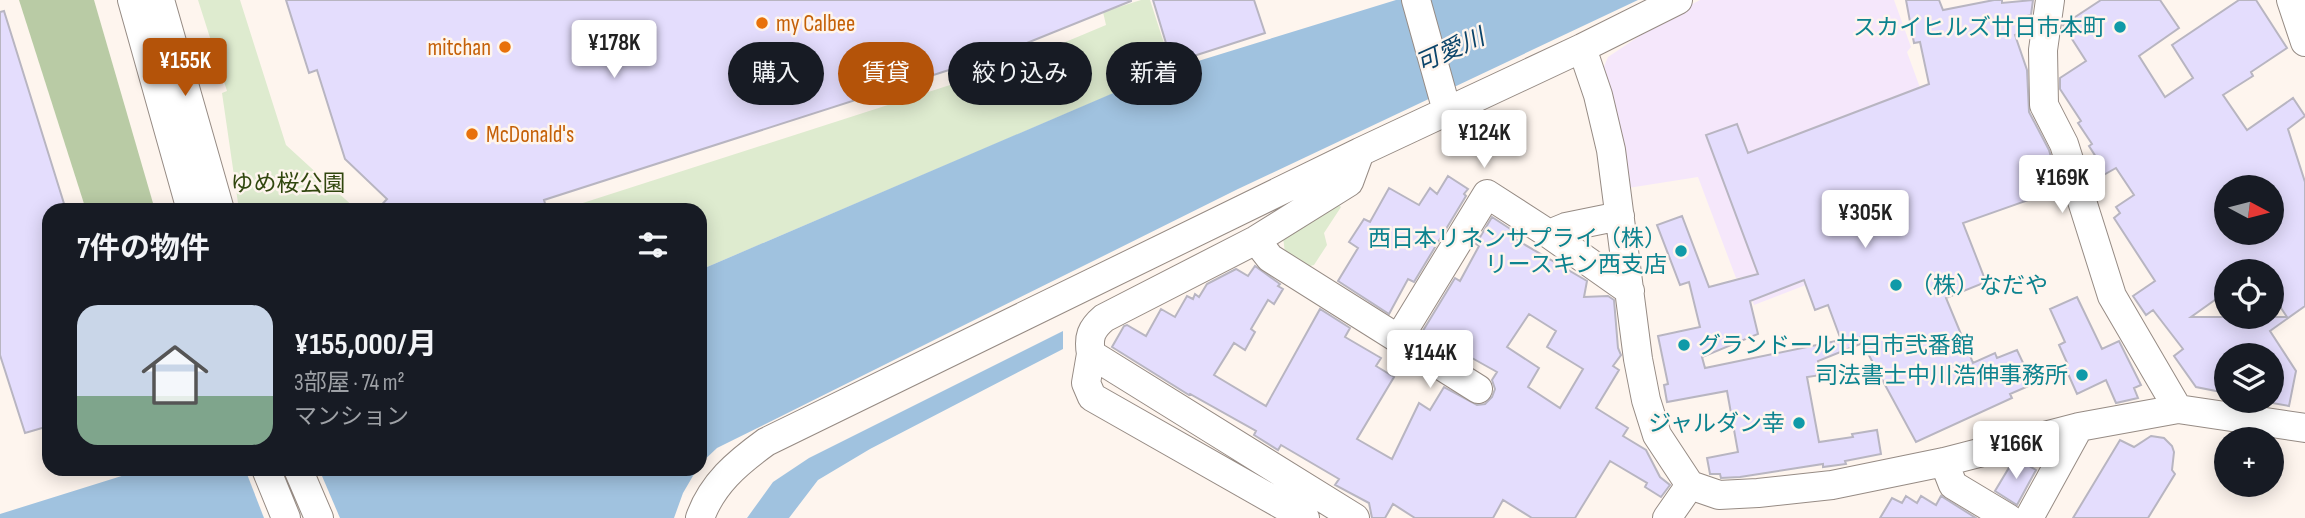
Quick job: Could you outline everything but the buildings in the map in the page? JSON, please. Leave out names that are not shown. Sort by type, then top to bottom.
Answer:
[{"type":"street","points":[[132,0],[189,203]]},
{"type":"street","points":[[160,0],[218,203]]},
{"type":"street","points":[[1416,0],[1446,104]]},
{"type":"street","points":[[700,518],[706,499],[734,465],[766,442],[1360,152],[1446,104],[1582,48],[1678,0]]},
{"type":"street","points":[[2050,0],[2043,50],[2044,105],[2064,144],[2112,296],[2178,409]]},
{"type":"street","points":[[2291,0],[2305,41]]},
{"type":"street","points":[[1582,48],[1601,106],[1611,150],[1638,359],[1646,400],[1657,435],[1690,485],[1719,495],[1758,494],[1832,485],[1944,462],[2079,427],[2178,409],[2305,428]]},
{"type":"street","points":[[1305,518],[1091,397],[1086,383],[1091,354],[1089,342],[1093,328],[1104,318],[1256,240],[1349,183],[1360,152]]},
{"type":"street","points":[[1399,338],[1487,194],[1630,291]]},
{"type":"street","points":[[1549,234],[1566,227],[1620,216]]},
{"type":"street","points":[[1256,240],[1270,258],[1478,389]]},
{"type":"street","points":[[1091,354],[1355,518]]},
{"type":"street","points":[[2029,518],[2079,427]]},
{"type":"street","points":[[1944,462],[1953,485],[2008,518]]},
{"type":"street","points":[[269,476],[286,518]]},
{"type":"street","points":[[301,476],[319,518]]},
{"type":"street","points":[[1676,515],[1690,485]]},
{"type":"shaded area","points":[[1700,0],[1894,0],[1911,47],[1907,52],[1969,222],[1754,305],[1743,277],[1736,278],[1698,177],[1628,188],[1603,69],[1608,57],[1668,17]]},
{"type":"green space","points":[[19,0],[94,0],[153,203],[84,203]]},
{"type":"green space","name":"ゆめ桜公園","points":[[198,0],[240,0],[286,145],[349,203],[238,203],[222,93],[227,91]]},
{"type":"green space","points":[[1141,0],[1150,0],[1164,42],[1106,42],[1106,97],[1092,103],[1092,42],[1066,42],[1106,25],[1103,12]]},
{"type":"green space","points":[[948,86],[948,105],[1086,105],[707,267],[707,203],[583,203],[888,105],[934,105],[934,90]]},
{"type":"green space","points":[[1338,204],[1341,207],[1324,233],[1327,245],[1314,265],[1306,267],[1285,253],[1283,237]]},
{"type":"water","name":"可愛川","points":[[1396,0],[1638,0],[1238,189],[717,448],[707,457],[707,267],[1085,105],[1092,105],[1092,102],[1106,96],[1106,105],[1202,105],[1202,60]]},
{"type":"water","points":[[1063,331],[1063,349],[870,449],[818,480],[789,518],[747,518],[773,482],[809,458]]},
{"type":"water","points":[[122,476],[693,476],[674,518],[0,518],[0,514]]},
{"type":"pier","points":[[248,476],[322,476],[340,518],[264,518]]},
{"type":"place","name":"my Calbee","points":[[762,23]]},
{"type":"place","name":"スカイヒルズ廿日市本町","points":[[2120,27]]},
{"type":"place","name":"mitchan","points":[[505,47]]},
{"type":"place","name":"McDonald's","points":[[472,134]]},
{"type":"place","name":"西日本リネンサプライ（株） リースキン西支店","points":[[1681,251]]},
{"type":"place","name":"（株）なだや","points":[[1896,285]]},
{"type":"place","name":"グランドール廿日市弐番館","points":[[1684,345]]},
{"type":"place","name":"司法書士中川浩伸事務所","points":[[2082,375]]},
{"type":"place","name":"ジャルダン幸","points":[[1799,423]]}]
